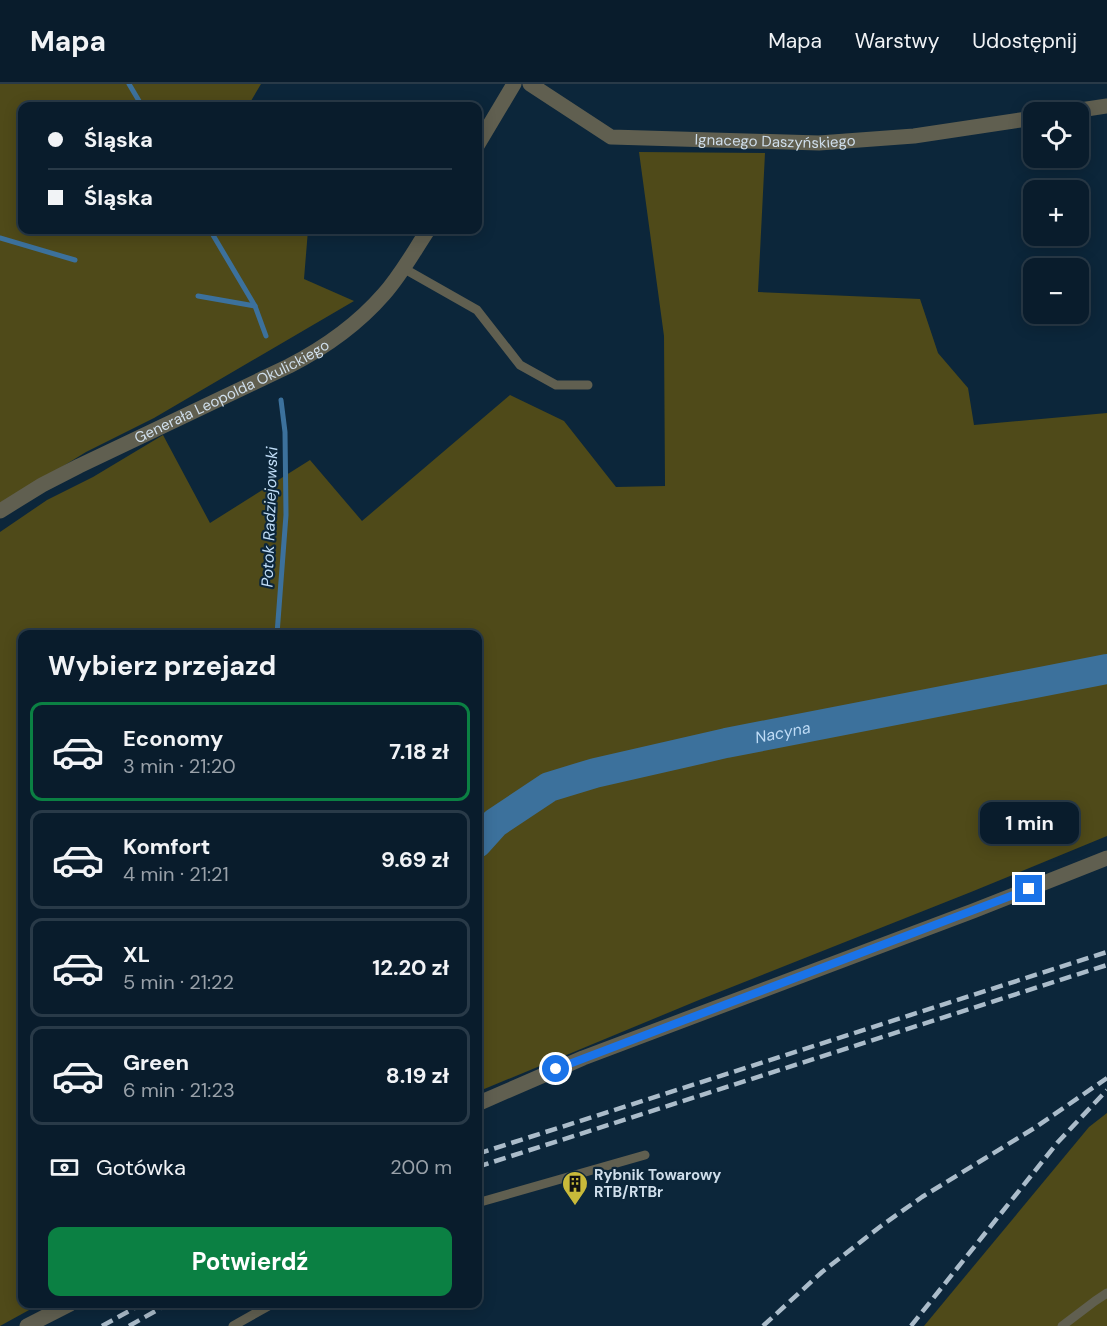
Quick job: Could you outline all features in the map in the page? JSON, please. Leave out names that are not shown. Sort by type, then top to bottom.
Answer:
[{"type":"street","points":[[482,138],[514,84]]},
{"type":"street","name":"Ignacego Daszyńskiego","points":[[530,84],[611,137],[819,142],[914,136],[1023,120]]},
{"type":"street","points":[[1089,109],[1107,106]]},
{"type":"street","name":"Generała Leopolda Okulickiego","points":[[0,512],[42,485],[79,466],[313,353],[340,334],[387,290],[425,234]]},
{"type":"street","points":[[482,1102],[583,1058],[1107,858]]},
{"type":"street","points":[[27,1326],[62,1308]]},
{"type":"lane","points":[[403,268],[477,310],[520,365],[556,385],[588,385]]},
{"type":"lane","points":[[482,1202],[645,1155]]},
{"type":"lane","points":[[1062,1326],[1107,1293]]},
{"type":"lane","points":[[233,1326],[265,1308]]},
{"type":"shaded area","points":[[0,84],[261,84],[250,102],[18,102],[18,234],[308,234],[304,279],[354,301],[154,418],[86,452],[0,505]]},
{"type":"shaded area","points":[[639,152],[765,153],[758,292],[920,299],[938,353],[968,388],[974,425],[1107,413],[1107,836],[482,1090],[482,630],[18,630],[18,1308],[33,1308],[0,1326],[0,532],[47,500],[93,477],[163,435],[210,523],[310,460],[362,521],[510,395],[564,421],[616,487],[665,486],[664,336]]},
{"type":"shaded area","points":[[1107,1113],[1107,1326],[924,1326],[1089,1127]]},
{"type":"waterway","name":"Potok Radziejowski","points":[[129,84],[140,102]]},
{"type":"waterway","name":"Potok Radziejowski","points":[[212,234],[255,306],[266,336]]},
{"type":"waterway","points":[[0,238],[75,260]]},
{"type":"waterway","points":[[198,296],[255,306]]},
{"type":"waterway","name":"Potok Radziejowski","points":[[277,630],[286,515],[285,432],[281,400]]},
{"type":"waterway","name":"Nacyna","points":[[482,837],[495,823],[549,787],[595,773],[726,743],[1107,669]]},
{"type":"railway","points":[[482,1152],[1107,952]]},
{"type":"railway","points":[[482,1165],[1107,965]]},
{"type":"railway","points":[[763,1326],[822,1272],[881,1226],[922,1197],[1036,1127],[1107,1078]]},
{"type":"railway","points":[[911,1326],[1058,1142],[1107,1090]]},
{"type":"railway","points":[[102,1326],[135,1308]]},
{"type":"railway","points":[[129,1326],[161,1308]]},
{"type":"place","name":"Rybnik Towarowy RTB/RTBr","points":[[575,1207]]},
{"type":"route","points":[[556,1069],[1029,889]]}]
